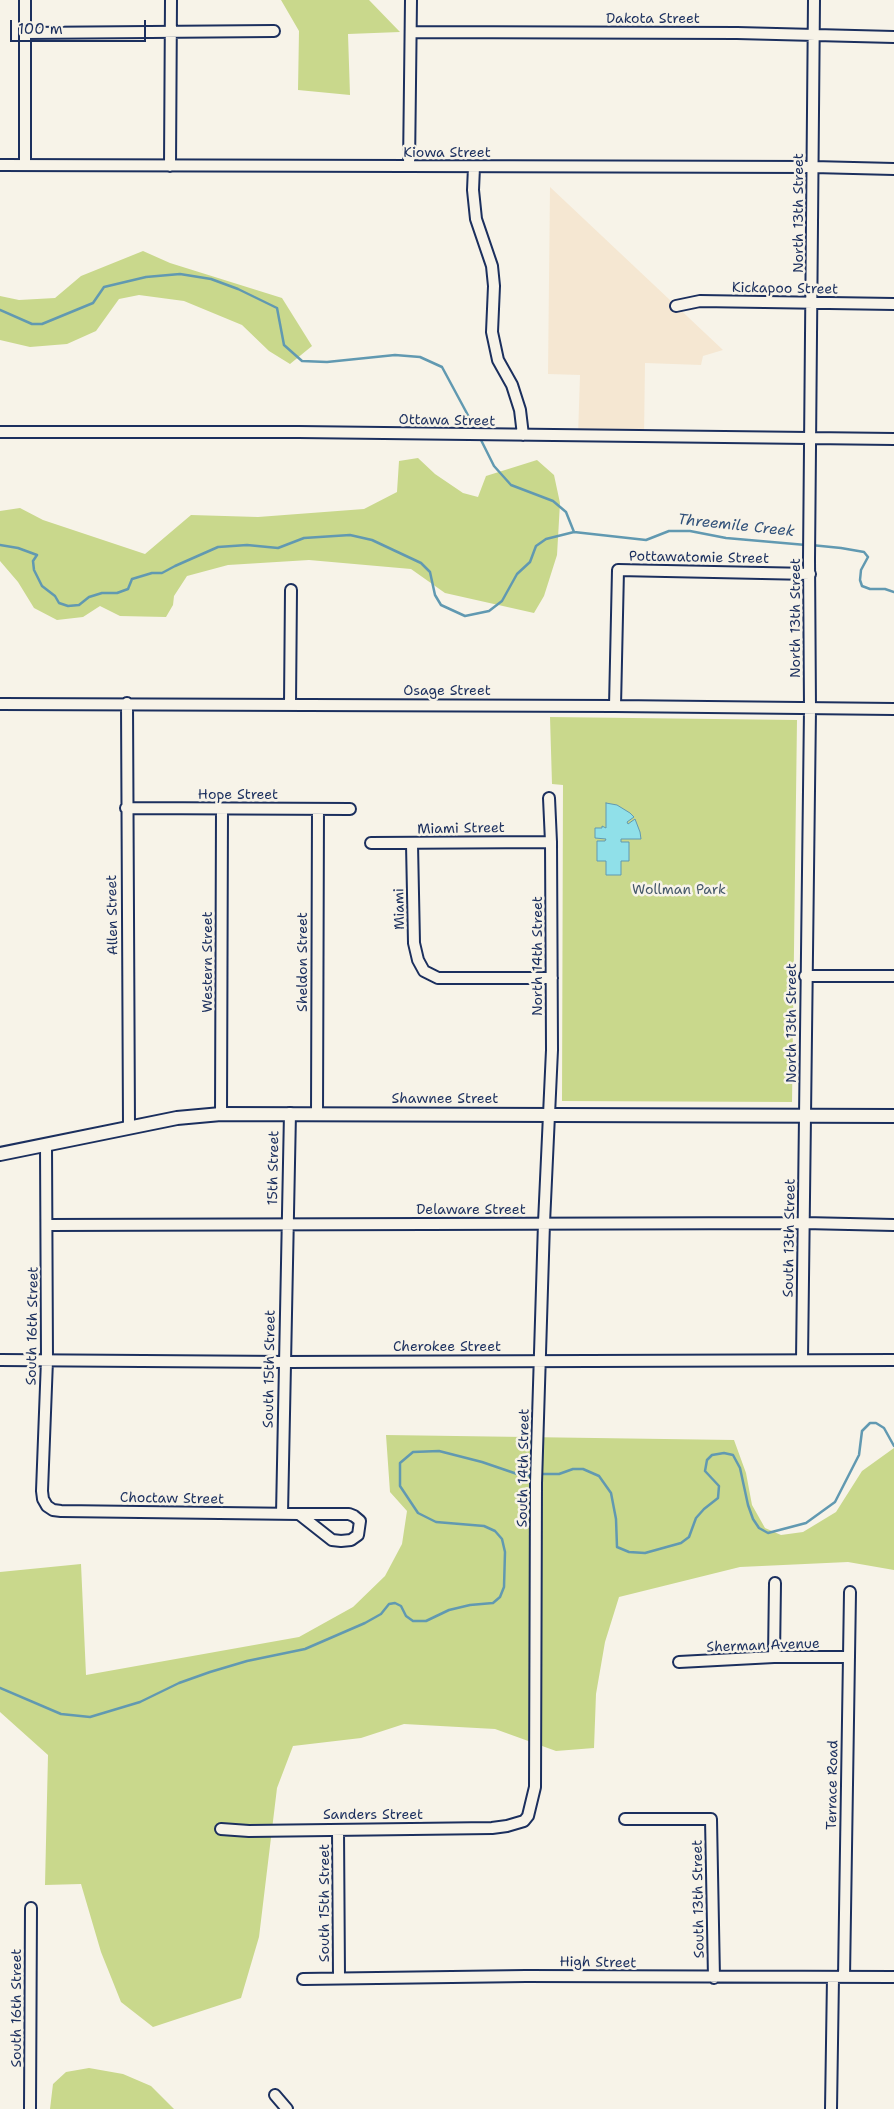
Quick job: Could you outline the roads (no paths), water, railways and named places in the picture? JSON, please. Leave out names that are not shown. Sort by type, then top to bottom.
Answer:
[{"type":"street","points":[[25,0],[25,165]]},
{"type":"street","points":[[170,166],[171,0]]},
{"type":"street","points":[[409,166],[411,0]]},
{"type":"street","name":"North 13th Street","points":[[806,1116],[805,976],[810,709],[809,559],[814,0]]},
{"type":"street","points":[[25,33],[274,31]]},
{"type":"street","name":"Dakota Street","points":[[411,32],[894,37]]},
{"type":"street","name":"Kiowa Street","points":[[0,165],[813,167],[894,169]]},
{"type":"street","points":[[474,167],[473,190],[476,219],[492,266],[494,286],[492,332],[498,360],[512,385],[520,410],[523,435]]},
{"type":"street","name":"Kickapoo Street","points":[[676,306],[700,301],[894,304]]},
{"type":"street","name":"Ottawa Street","points":[[0,432],[523,435],[894,440]]},
{"type":"street","name":"Pottawatomie Street","points":[[615,706],[618,570],[810,574]]},
{"type":"street","points":[[290,704],[291,590]]},
{"type":"street","name":"Osage Street","points":[[0,704],[127,703],[894,709]]},
{"type":"street","name":"Allen Street","points":[[127,703],[129,1127]]},
{"type":"street","name":"North 14th Street","points":[[548,1114],[552,1050],[549,798]]},
{"type":"street","name":"Hope Street","points":[[126,808],[350,809]]},
{"type":"street","name":"Western Street","points":[[221,1114],[222,809]]},
{"type":"street","name":"Sheldon Street","points":[[317,1114],[318,809]]},
{"type":"street","name":"Miami Street","points":[[371,843],[551,842]]},
{"type":"street","name":"Miami","points":[[412,844],[414,943],[418,960],[424,971],[438,978],[552,978]]},
{"type":"street","points":[[805,976],[894,976]]},
{"type":"street","name":"15th Street","points":[[287,1224],[290,1113]]},
{"type":"street","name":"Shawnee Street","points":[[0,1154],[177,1118],[221,1114],[894,1116]]},
{"type":"street","name":"South 14th Street","points":[[524,1821],[528,1816],[535,1787],[536,1483],[548,1114]]},
{"type":"street","name":"South 13th Street","points":[[802,1360],[806,1116]]},
{"type":"street","name":"South 16th Street","points":[[46,1145],[47,1360],[42,1491],[43,1499],[47,1506]]},
{"type":"street","name":"Delaware Street","points":[[47,1225],[544,1223],[894,1225]]},
{"type":"street","name":"South 15th Street","points":[[282,1514],[287,1224]]},
{"type":"street","name":"Cherokee Street","points":[[0,1360],[284,1362],[894,1360]]},
{"type":"street","name":"Choctaw Street","points":[[47,1506],[53,1510],[61,1511],[349,1514],[360,1521],[358,1535],[351,1540],[332,1540],[299,1514]]},
{"type":"street","points":[[774,1583],[774,1657]]},
{"type":"street","name":"Terrace Road","points":[[844,1977],[850,1592]]},
{"type":"street","name":"Sherman Avenue","points":[[679,1662],[774,1657],[848,1658]]},
{"type":"street","name":"South 13th Street","points":[[625,1819],[711,1819],[714,1978]]},
{"type":"street","name":"Sanders Street","points":[[221,1829],[248,1831],[492,1828],[524,1821]]},
{"type":"street","name":"South 15th Street","points":[[338,1830],[339,1977]]},
{"type":"street","name":"South 16th Street","points":[[30,1908],[30,2109]]},
{"type":"street","name":"High Street","points":[[303,1979],[339,1977],[894,1977]]},
{"type":"street","points":[[831,2109],[833,1977]]},
{"type":"street","points":[[275,2095],[287,2109]]},
{"type":"water","points":[[606,803],[617,805],[630,813],[634,817],[627,822],[628,824],[635,819],[640,832],[641,839],[621,839],[621,842],[629,842],[629,861],[621,861],[621,875],[606,875],[606,861],[597,861],[597,841],[605,841],[606,839],[595,838],[595,828],[602,828],[602,826],[606,828]]},
{"type":"waterway","name":"Threemile Creek","points":[[0,310],[32,324],[42,324],[93,303],[104,287],[146,277],[180,274],[211,279],[238,289],[277,308],[284,345],[302,361],[327,362],[395,355],[420,357],[442,367],[477,432]]},
{"type":"waterway","name":"Threemile Creek","points":[[479,436],[494,466],[511,485],[553,501],[566,512],[574,532],[646,540],[669,531],[690,531],[726,538],[806,545]]},
{"type":"waterway","points":[[0,545],[18,548],[37,555],[33,561],[34,570],[42,586],[55,596],[59,603],[68,606],[79,605],[89,597],[102,593],[117,593],[128,589],[132,579],[152,573],[162,573],[218,547],[247,545],[278,548],[304,538],[350,535],[372,540],[421,563],[430,572],[435,595],[441,605],[465,616],[489,611],[502,601],[517,574],[530,562],[536,546],[546,539],[574,532]]},
{"type":"waterway","name":"Threemile Creek","points":[[811,545],[864,552],[868,557],[861,570],[860,580],[862,586],[894,592]]},
{"type":"waterway","points":[[540,1474],[559,1474],[573,1469],[583,1469],[599,1476],[611,1493],[616,1519],[617,1547],[629,1552],[645,1553],[681,1543],[689,1537],[696,1518],[718,1498],[719,1486],[705,1471],[707,1460],[712,1455],[724,1453],[733,1455],[740,1468],[753,1519],[759,1528],[768,1533],[806,1523],[835,1502],[859,1455],[862,1431],[870,1423],[876,1423],[884,1428],[894,1446]]},
{"type":"waterway","points":[[0,1688],[61,1714],[90,1717],[140,1702],[179,1683],[210,1672],[247,1661],[305,1649],[365,1623],[381,1614],[389,1604],[395,1603],[401,1606],[406,1616],[413,1621],[426,1621],[449,1610],[470,1605],[493,1603],[500,1597],[504,1587],[505,1552],[502,1539],[495,1531],[484,1526],[436,1522],[418,1513],[400,1486],[400,1463],[413,1452],[439,1451],[482,1462],[523,1476],[534,1475]]},
{"type":"park label","name":"Wollman Park","points":[[679,890]]}]
